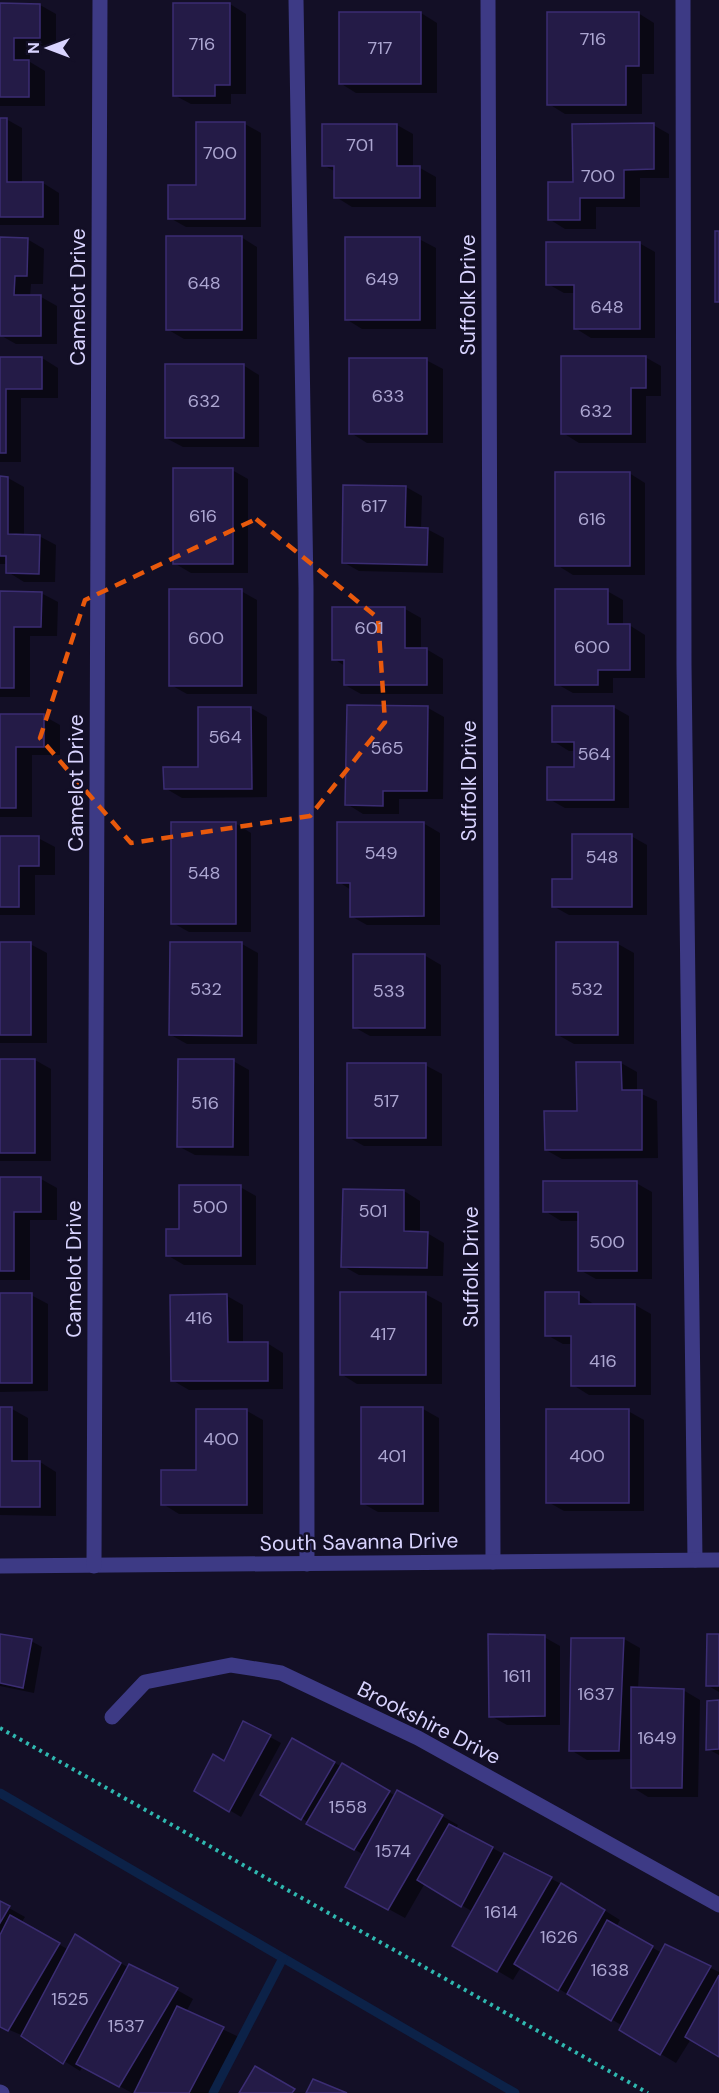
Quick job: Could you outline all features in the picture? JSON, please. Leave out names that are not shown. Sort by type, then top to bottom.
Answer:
[{"type":"street","name":"Camelot Drive","points":[[94,1566],[100,0]]},
{"type":"street","points":[[296,0],[306,588],[307,1564]]},
{"type":"street","name":"Suffolk Drive","points":[[488,0],[493,1562]]},
{"type":"street","points":[[683,0],[684,653],[695,1560]]},
{"type":"street","name":"South Savanna Drive","points":[[0,1566],[719,1560]]},
{"type":"street","name":"Brookshire Drive","points":[[112,1717],[146,1682],[231,1665],[281,1673],[418,1738],[719,1905]]},
{"type":"path","points":[[0,1728],[648,2093]]},
{"type":"highlighted area","points":[[256,519],[378,618],[385,722],[310,816],[131,843],[40,738],[85,600]]},
{"type":"building","points":[[0,3],[40,4],[40,38],[14,38],[14,60],[29,60],[29,97],[0,97]]},
{"type":"building","points":[[173,3],[230,3],[230,85],[215,85],[215,96],[173,96]]},
{"type":"building","points":[[339,12],[421,12],[421,84],[339,84]]},
{"type":"building","points":[[547,12],[639,12],[639,66],[626,66],[626,105],[547,105]]},
{"type":"building","points":[[0,118],[7,118],[7,182],[43,182],[43,217],[0,217]]},
{"type":"building","points":[[196,122],[245,122],[245,219],[168,219],[168,185],[196,185]]},
{"type":"building","points":[[654,123],[654,169],[624,170],[624,198],[580,198],[580,220],[548,220],[548,182],[573,182],[572,124]]},
{"type":"building","points":[[322,124],[397,124],[397,166],[420,166],[420,198],[334,198],[334,166],[322,166]]},
{"type":"building","points":[[715,231],[719,231],[719,302],[715,302]]},
{"type":"building","points":[[166,236],[242,236],[242,330],[166,330]]},
{"type":"building","points":[[0,237],[28,238],[27,276],[15,276],[14,295],[41,295],[41,336],[0,336]]},
{"type":"building","points":[[345,237],[420,237],[420,320],[345,320]]},
{"type":"building","points":[[546,242],[640,242],[640,329],[574,329],[574,285],[546,285]]},
{"type":"building","points":[[561,356],[646,356],[646,388],[631,388],[631,434],[561,434]]},
{"type":"building","points":[[0,357],[42,357],[42,389],[6,389],[6,453],[0,453]]},
{"type":"building","points":[[349,358],[427,358],[427,434],[349,434]]},
{"type":"building","points":[[165,364],[244,364],[244,438],[165,438]]},
{"type":"building","points":[[173,468],[233,468],[233,564],[173,564]]},
{"type":"building","points":[[555,472],[630,472],[630,566],[555,566]]},
{"type":"building","points":[[0,476],[8,477],[8,534],[40,535],[39,574],[6,573],[6,556],[0,556]]},
{"type":"building","points":[[343,485],[406,486],[405,527],[428,528],[427,565],[342,563]]},
{"type":"building","points":[[169,589],[242,589],[242,686],[169,686]]},
{"type":"building","points":[[555,589],[608,589],[608,624],[630,624],[630,670],[598,670],[598,685],[555,685]]},
{"type":"building","points":[[0,591],[42,592],[41,627],[14,627],[14,688],[0,688]]},
{"type":"building","points":[[332,607],[405,607],[405,648],[427,648],[427,685],[344,685],[344,660],[332,660]]},
{"type":"building","points":[[347,705],[428,706],[427,791],[383,791],[383,806],[345,805]]},
{"type":"building","points":[[552,706],[614,706],[614,800],[547,800],[547,767],[574,767],[574,742],[552,742]]},
{"type":"building","points":[[198,707],[251,707],[252,789],[164,789],[163,767],[198,767]]},
{"type":"building","points":[[0,714],[44,714],[44,747],[16,747],[16,808],[0,808]]},
{"type":"building","points":[[171,822],[236,822],[236,924],[171,924]]},
{"type":"building","points":[[337,822],[424,822],[424,916],[350,917],[350,883],[337,883]]},
{"type":"building","points":[[572,834],[632,834],[632,907],[552,907],[552,879],[572,879]]},
{"type":"building","points":[[0,836],[39,836],[39,866],[19,866],[19,907],[0,907]]},
{"type":"building","points":[[0,942],[31,942],[31,1035],[0,1035]]},
{"type":"building","points":[[170,942],[242,942],[242,1036],[169,1035]]},
{"type":"building","points":[[556,942],[618,942],[618,1035],[556,1035]]},
{"type":"building","points":[[353,954],[425,954],[425,1028],[353,1028]]},
{"type":"building","points":[[0,1059],[35,1059],[35,1153],[0,1153]]},
{"type":"building","points":[[178,1059],[234,1059],[233,1147],[177,1147]]},
{"type":"building","points":[[576,1062],[621,1062],[622,1090],[642,1090],[642,1150],[545,1150],[544,1111],[577,1111]]},
{"type":"building","points":[[347,1063],[426,1063],[426,1138],[347,1138]]},
{"type":"building","points":[[0,1177],[41,1177],[41,1212],[14,1212],[14,1271],[0,1271]]},
{"type":"building","points":[[543,1181],[637,1181],[637,1271],[578,1271],[578,1212],[543,1212]]},
{"type":"building","points":[[179,1185],[241,1185],[241,1256],[166,1256],[166,1229],[179,1229]]},
{"type":"building","points":[[343,1189],[404,1190],[404,1231],[428,1232],[427,1268],[341,1267]]},
{"type":"building","points":[[340,1292],[426,1292],[426,1375],[340,1375]]},
{"type":"building","points":[[545,1292],[579,1292],[579,1304],[635,1304],[635,1386],[571,1386],[571,1336],[545,1336]]},
{"type":"building","points":[[0,1293],[32,1293],[32,1383],[0,1383]]},
{"type":"building","points":[[227,1294],[228,1342],[268,1342],[268,1381],[171,1381],[170,1295]]},
{"type":"building","points":[[0,1407],[12,1407],[12,1461],[40,1461],[40,1507],[0,1507]]},
{"type":"building","points":[[361,1407],[423,1407],[423,1504],[361,1504]]},
{"type":"building","points":[[196,1409],[247,1409],[247,1505],[161,1505],[161,1470],[196,1470]]},
{"type":"building","points":[[546,1409],[629,1409],[629,1503],[546,1503]]},
{"type":"building","points":[[0,1634],[32,1639],[23,1688],[0,1683]]},
{"type":"building","points":[[488,1634],[545,1635],[545,1716],[489,1717]]},
{"type":"building","points":[[707,1634],[719,1634],[719,1686],[706,1686]]},
{"type":"building","points":[[571,1638],[624,1638],[619,1751],[569,1751]]},
{"type":"building","points":[[631,1687],[684,1689],[682,1788],[631,1788]]},
{"type":"building","points":[[719,1700],[719,1749],[706,1750],[707,1701]]},
{"type":"building","points":[[243,1721],[271,1735],[229,1812],[194,1791],[213,1754],[224,1761]]},
{"type":"building","points":[[292,1738],[335,1762],[301,1820],[260,1795]]},
{"type":"building","points":[[342,1763],[390,1791],[354,1850],[306,1824]]},
{"type":"building","points":[[397,1790],[443,1815],[388,1910],[345,1887]]},
{"type":"building","points":[[449,1824],[493,1847],[461,1907],[417,1880]]},
{"type":"building","points":[[504,1853],[552,1877],[497,1972],[452,1946]]},
{"type":"building","points":[[561,1883],[605,1910],[558,1991],[514,1964]]},
{"type":"building","points":[[0,1901],[10,1906],[0,1923]]},
{"type":"building","points":[[10,1915],[60,1943],[8,2031],[0,2027],[0,1935]]},
{"type":"building","points":[[607,1920],[653,1946],[611,2021],[567,1994]]},
{"type":"building","points":[[75,1934],[121,1963],[63,2064],[21,2036]]},
{"type":"building","points":[[665,1944],[711,1966],[660,2055],[619,2030]]},
{"type":"building","points":[[129,1964],[178,1988],[119,2087],[76,2064]]},
{"type":"building","points":[[719,1975],[719,2057],[685,2037]]},
{"type":"building","points":[[177,2006],[224,2027],[189,2093],[134,2093]]},
{"type":"building","points":[[255,2066],[295,2089],[292,2093],[239,2093]]},
{"type":"building","points":[[313,2079],[347,2093],[306,2093]]},
{"type":"waterway","points":[[0,1793],[515,2093]]},
{"type":"waterway","points":[[213,2093],[283,1958]]}]
